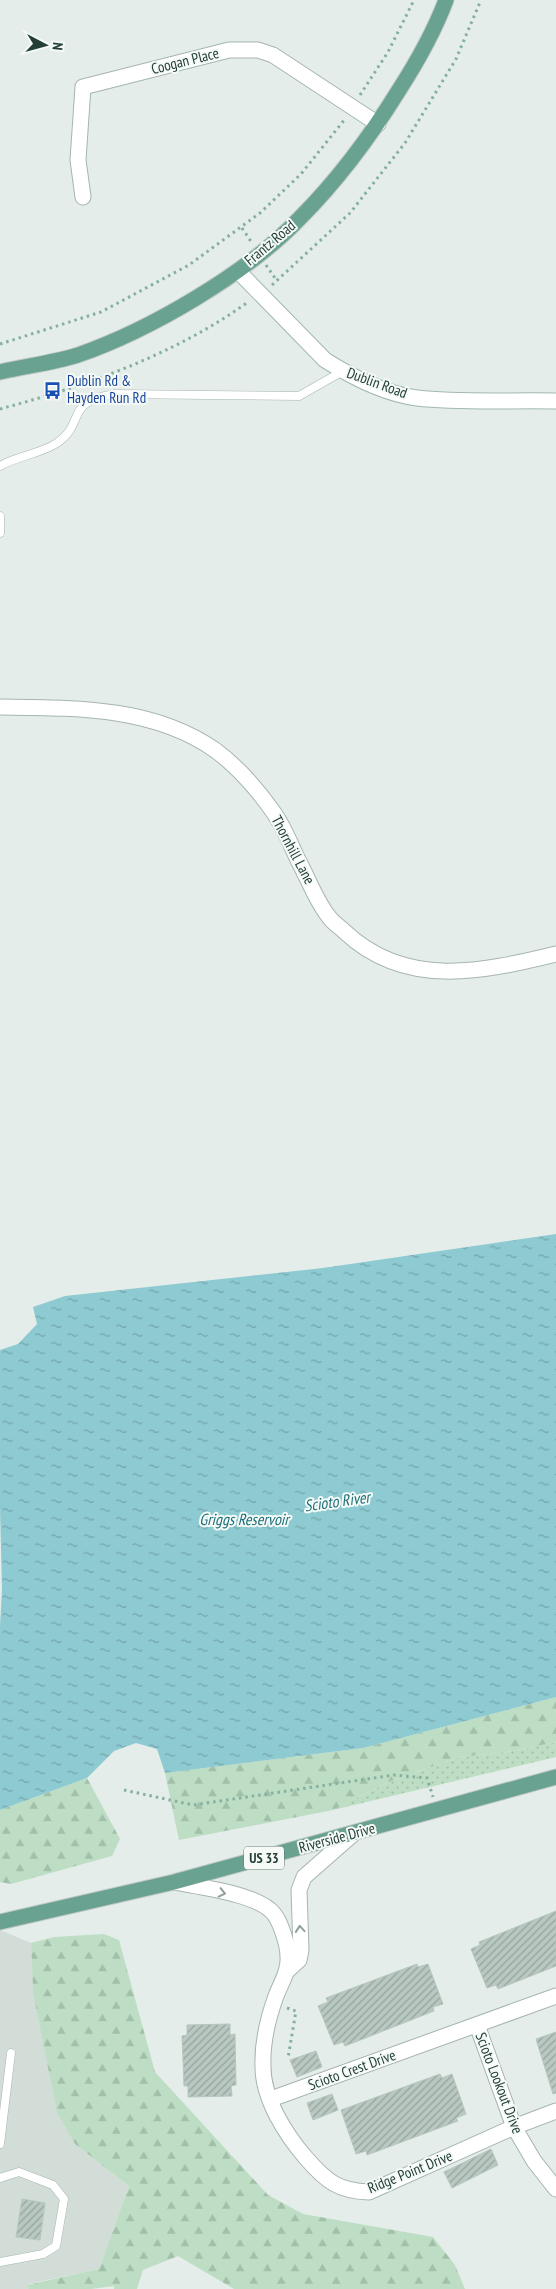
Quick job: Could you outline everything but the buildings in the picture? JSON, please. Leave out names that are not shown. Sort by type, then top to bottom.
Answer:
[{"type":"main road","name":"Frantz Road","points":[[0,372],[77,355],[134,331],[238,271],[299,220],[355,156],[378,124],[414,66],[446,0]]},
{"type":"main road","name":"Riverside Drive","points":[[0,1922],[174,1882],[556,1777]]},
{"type":"street","name":"Coogan Place","points":[[83,197],[78,160],[83,87],[229,50],[258,50],[285,62],[352,109],[378,124]]},
{"type":"street","name":"Dublin Road","points":[[238,271],[325,360],[343,371],[383,389],[417,398],[556,401]]},
{"type":"street","name":"Thornhill Lane","points":[[0,707],[78,708],[118,712],[154,722],[191,736],[216,751],[241,773],[275,814],[328,917],[361,947],[398,966],[440,972],[483,970],[556,954]]},
{"type":"street","points":[[286,1972],[299,1960],[302,1950],[299,1890],[304,1877],[353,1834]]},
{"type":"street","points":[[174,1882],[260,1903],[274,1914],[283,1936],[288,1956],[286,1972],[268,2022],[263,2067],[266,2086],[271,2099]]},
{"type":"street","name":"Scioto Crest Drive","points":[[271,2099],[556,1996]]},
{"type":"street","name":"Scioto Lookout Drive","points":[[477,2025],[514,2127],[534,2162],[556,2189]]},
{"type":"street","name":"Ridge Point Drive","points":[[271,2099],[295,2145],[332,2184],[351,2191],[370,2192],[514,2127],[556,2111]]},
{"type":"lane","points":[[0,466],[55,445],[64,438],[84,404],[94,398],[115,394],[299,396],[343,371]]},
{"type":"lane","points":[[0,516],[0,533]]},
{"type":"lane","points":[[0,2144],[11,2053]]},
{"type":"lane","points":[[0,2178],[19,2172],[53,2185],[64,2199],[56,2246],[43,2254],[0,2262]]},
{"type":"path","points":[[0,344],[101,312],[189,265],[260,214],[301,174],[352,109],[388,52],[414,0]]},
{"type":"path","points":[[124,1790],[193,1805],[394,1775],[427,1778],[437,1809]]},
{"type":"shaded area","points":[[0,1930],[31,1943],[33,1992],[75,2144],[129,2186],[99,2269],[28,2284],[29,2289],[0,2289]]},
{"type":"green space","points":[[556,1697],[556,1742],[507,1752],[460,1757],[388,1782],[333,1810],[179,1840],[165,1773],[363,1748]]},
{"type":"green space","points":[[556,1742],[556,1757],[333,1810],[388,1782],[460,1757],[507,1752]]},
{"type":"green space","points":[[87,1778],[120,1839],[112,1856],[11,1884],[0,1882],[0,1810]]},
{"type":"green space","points":[[104,1934],[119,1940],[155,2072],[268,2195],[303,2214],[433,2237],[455,2265],[465,2289],[234,2289],[178,2256],[143,2270],[137,2289],[114,2289],[114,2286],[91,2289],[29,2289],[27,2285],[99,2269],[129,2186],[75,2144],[57,2112],[33,1992],[31,1943],[54,1937]]},
{"type":"water","name":"Griggs Reservoir","points":[[556,1234],[556,1697],[363,1748],[165,1773],[157,1749],[136,1743],[114,1751],[87,1778],[0,1810],[0,1350],[18,1344],[37,1324],[33,1307],[65,1296],[323,1268]]},
{"type":"pier","points":[[0,1507],[2,1590],[0,1626]]},
{"type":"place","name":"Dublin Rd & Hayden Run Rd","points":[[53,390]]},
{"type":"water label","name":"Scioto River","points":[[337,1501]]}]
